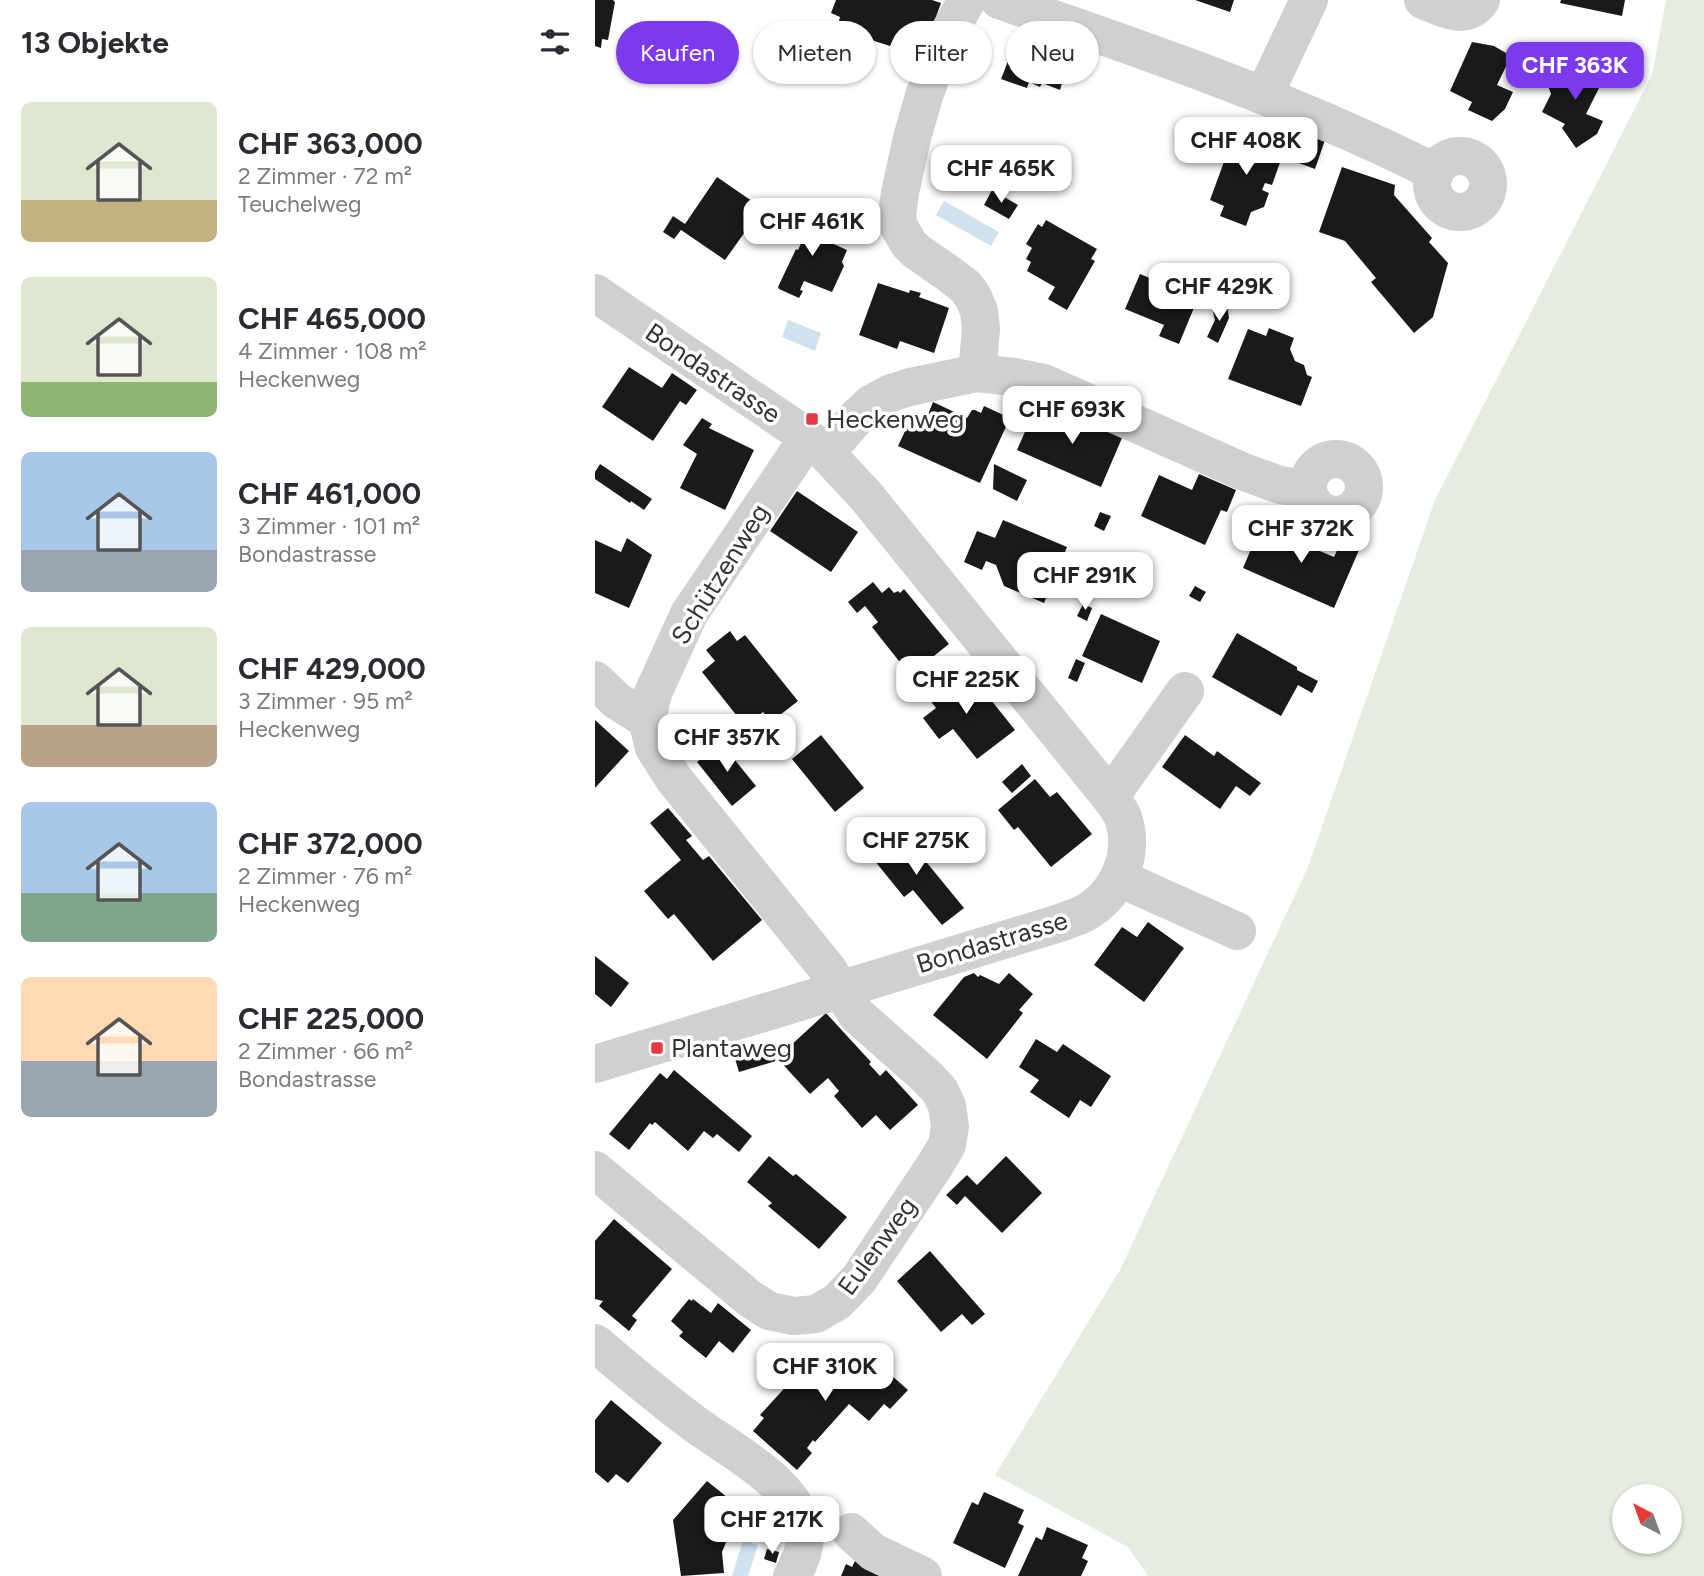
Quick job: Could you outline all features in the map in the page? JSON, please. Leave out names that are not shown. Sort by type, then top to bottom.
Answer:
[{"type":"street","points":[[967,0],[943,43],[924,96],[912,138],[897,216],[899,227],[909,244],[959,281],[973,297],[979,311],[981,329],[977,373]]},
{"type":"street","points":[[999,0],[1264,95],[1405,156],[1434,173]]},
{"type":"street","points":[[1264,95],[1309,0]]},
{"type":"street","points":[[1423,0],[1463,12],[1475,7],[1481,0]]},
{"type":"street","name":"Bondastrasse","points":[[595,293],[818,446],[866,496],[1110,797],[1122,815],[1127,836],[1126,857],[1119,878],[1104,898],[1085,913],[1063,922],[595,1064]]},
{"type":"street","points":[[818,446],[871,404],[891,393],[977,373],[1044,383],[1244,472],[1280,485],[1307,489]]},
{"type":"street","name":"Schützenweg","points":[[647,720],[653,693],[689,614],[797,454],[818,446]]},
{"type":"street","points":[[595,680],[617,701],[647,720],[654,748],[674,779],[804,939],[840,989]]},
{"type":"street","points":[[1110,797],[1185,691]]},
{"type":"street","points":[[1119,878],[1237,931]]},
{"type":"street","name":"Eulenweg","points":[[595,1170],[749,1298],[769,1311],[794,1316],[815,1314],[838,1301],[859,1279],[935,1165],[947,1145],[950,1126],[947,1105],[940,1091],[857,1015],[840,989]]},
{"type":"street","points":[[595,1343],[695,1424],[778,1485],[796,1508],[804,1526],[805,1547],[792,1576]]},
{"type":"street","points":[[851,1532],[873,1552],[923,1576]]},
{"type":"shaded area","points":[[1666,0],[1704,0],[1704,1576],[1148,1576],[1128,1547],[995,1475],[1120,1270],[1308,867],[1435,500],[1652,75]]},
{"type":"water","points":[[944,201],[999,232],[991,246],[936,215]]},
{"type":"water","points":[[788,320],[821,333],[815,351],[782,337]]},
{"type":"water","points":[[743,1540],[758,1545],[748,1576],[732,1576]]},
{"type":"building","points":[[595,0],[615,2],[608,40],[602,39],[601,48],[595,46]]},
{"type":"building","points":[[836,0],[932,0],[941,3],[935,21],[890,21],[890,46],[876,42],[876,21],[839,21],[840,17],[831,13]]},
{"type":"building","points":[[1195,0],[1234,0],[1230,12]]},
{"type":"building","points":[[1561,0],[1625,0],[1622,16],[1560,3]]},
{"type":"building","points":[[1472,42],[1494,46],[1511,56],[1497,85],[1513,92],[1505,109],[1492,121],[1468,110],[1472,102],[1450,91]]},
{"type":"building","points":[[1568,59],[1604,78],[1586,114],[1603,121],[1597,134],[1576,148],[1562,128],[1565,124],[1542,112],[1551,94],[1547,83],[1558,79]]},
{"type":"building","points":[[1006,66],[1006,81],[1001,79]]},
{"type":"building","points":[[1045,84],[1062,84],[1060,90]]},
{"type":"building","points":[[1236,129],[1275,144],[1272,150],[1283,154],[1272,185],[1265,183],[1262,190],[1269,193],[1264,207],[1251,212],[1246,226],[1220,216],[1224,206],[1210,200]]},
{"type":"building","points":[[1298,131],[1325,140],[1315,169],[1288,159]]},
{"type":"building","points":[[1342,167],[1395,185],[1394,195],[1432,238],[1429,242],[1448,263],[1433,317],[1414,333],[1371,282],[1376,278],[1345,241],[1319,232]]},
{"type":"building","points":[[717,177],[762,208],[725,260],[681,230],[674,239],[663,232],[673,216],[685,224]]},
{"type":"building","points":[[992,190],[1018,205],[1009,219],[984,205]]},
{"type":"building","points":[[796,210],[826,223],[822,234],[825,240],[847,250],[842,262],[844,266],[832,292],[804,281],[799,298],[778,287],[804,237],[787,229]]},
{"type":"building","points":[[1046,220],[1097,249],[1091,259],[1095,261],[1067,310],[1048,299],[1055,287],[1027,271],[1031,262],[1026,259],[1032,248],[1026,244],[1038,224],[1042,227]]},
{"type":"building","points":[[1140,274],[1198,298],[1179,344],[1159,336],[1164,325],[1125,309]]},
{"type":"building","points":[[878,283],[909,293],[910,290],[921,293],[919,297],[949,308],[934,353],[900,341],[897,349],[859,335]]},
{"type":"building","points":[[1227,305],[1229,318],[1218,343],[1207,337],[1215,320],[1212,308]]},
{"type":"building","points":[[1269,328],[1294,338],[1290,349],[1295,361],[1304,365],[1307,375],[1312,377],[1301,406],[1228,379],[1248,329],[1266,336]]},
{"type":"building","points":[[629,367],[662,388],[672,373],[697,390],[686,405],[680,401],[653,441],[602,407]]},
{"type":"building","points":[[933,402],[967,418],[972,410],[981,413],[984,406],[1010,418],[980,483],[898,446],[914,412],[927,417]]},
{"type":"building","points":[[1056,409],[1122,438],[1101,487],[1017,450],[1031,418],[1049,426]]},
{"type":"building","points":[[702,418],[712,424],[709,428],[754,450],[725,510],[680,488],[697,454],[683,445]]},
{"type":"building","points":[[600,464],[652,499],[644,510],[595,479],[595,472]]},
{"type":"building","points":[[994,464],[1027,480],[1017,501],[993,489]]},
{"type":"building","points":[[1199,474],[1236,490],[1227,512],[1221,510],[1205,545],[1141,516],[1159,475],[1192,490]]},
{"type":"building","points":[[797,491],[858,532],[831,572],[770,531]]},
{"type":"building","points":[[1100,512],[1111,516],[1104,531],[1094,526]]},
{"type":"building","points":[[1003,520],[1067,547],[1044,603],[1004,586],[996,565],[986,561],[982,570],[964,562],[977,531],[995,538]]},
{"type":"building","points":[[1260,528],[1278,536],[1281,528],[1318,544],[1315,549],[1334,557],[1341,542],[1359,550],[1334,608],[1243,568]]},
{"type":"building","points":[[627,538],[652,555],[629,608],[595,593],[595,540],[621,552]]},
{"type":"building","points":[[873,582],[882,593],[889,587],[894,593],[900,593],[904,589],[949,644],[910,675],[872,627],[878,622],[865,606],[857,613],[848,602]]},
{"type":"building","points":[[1195,586],[1206,592],[1200,602],[1189,596]]},
{"type":"building","points":[[1083,604],[1092,608],[1087,621],[1077,616]]},
{"type":"building","points":[[1101,614],[1160,641],[1142,683],[1082,656]]},
{"type":"building","points":[[730,631],[737,641],[745,635],[798,701],[771,722],[763,712],[745,726],[702,672],[715,661],[706,650]]},
{"type":"building","points":[[1237,633],[1318,681],[1312,693],[1298,685],[1281,716],[1212,677]]},
{"type":"building","points":[[1076,659],[1085,663],[1077,682],[1068,678]]},
{"type":"building","points":[[946,673],[963,695],[974,687],[983,699],[987,695],[1015,730],[977,759],[953,729],[939,739],[923,718],[936,708],[923,691]]},
{"type":"building","points":[[595,720],[629,751],[595,788]]},
{"type":"building","points":[[821,735],[864,788],[835,812],[792,759]]},
{"type":"building","points":[[1185,735],[1214,756],[1217,751],[1261,783],[1250,796],[1236,786],[1220,809],[1162,767]]},
{"type":"building","points":[[721,743],[756,786],[732,806],[697,762]]},
{"type":"building","points":[[1022,764],[1031,776],[1012,793],[1002,782]]},
{"type":"building","points":[[1035,779],[1050,797],[1057,792],[1092,834],[1051,867],[1018,827],[1014,830],[998,810]]},
{"type":"building","points":[[668,808],[692,836],[686,840],[703,860],[709,856],[762,920],[713,961],[674,914],[668,919],[644,891],[681,860],[650,823]]},
{"type":"building","points":[[900,830],[964,908],[942,925],[913,890],[904,897],[870,855]]},
{"type":"building","points":[[1148,922],[1184,948],[1144,1002],[1094,965],[1122,927],[1137,937]]},
{"type":"building","points":[[595,956],[629,983],[611,1007],[595,994]]},
{"type":"building","points":[[974,973],[999,984],[1009,973],[1033,994],[1019,1010],[1023,1013],[987,1059],[933,1015],[964,977]]},
{"type":"building","points":[[826,1013],[871,1062],[869,1064],[880,1076],[886,1070],[918,1105],[890,1130],[876,1115],[862,1128],[834,1096],[839,1091],[828,1078],[810,1094],[777,1058]]},
{"type":"building","points":[[1036,1039],[1057,1052],[1063,1044],[1111,1076],[1091,1107],[1080,1100],[1069,1118],[1030,1092],[1039,1080],[1019,1067]]},
{"type":"building","points":[[770,1041],[776,1061],[739,1072],[733,1052]]},
{"type":"building","points":[[674,1070],[752,1136],[739,1152],[717,1134],[713,1138],[704,1131],[688,1151],[655,1122],[652,1125],[650,1123],[629,1150],[609,1134],[660,1073],[667,1079]]},
{"type":"building","points":[[769,1156],[793,1176],[796,1174],[847,1217],[819,1249],[768,1206],[772,1203],[747,1182]]},
{"type":"building","points":[[1006,1156],[1042,1193],[1002,1233],[965,1196],[957,1205],[946,1195],[967,1175],[977,1185]]},
{"type":"building","points":[[614,1219],[672,1269],[632,1316],[637,1320],[629,1331],[599,1306],[603,1301],[595,1299],[595,1241]]},
{"type":"building","points":[[930,1251],[985,1314],[972,1325],[962,1314],[941,1332],[897,1281]]},
{"type":"building","points":[[689,1299],[693,1299],[711,1313],[718,1303],[751,1330],[733,1353],[719,1341],[706,1358],[679,1336],[683,1332],[671,1321]]},
{"type":"building","points":[[822,1348],[846,1369],[863,1350],[908,1390],[890,1409],[884,1404],[869,1421],[849,1404],[815,1442],[813,1440],[807,1448],[812,1453],[797,1470],[753,1431],[764,1418],[760,1415],[791,1381],[797,1387],[807,1375],[802,1370]]},
{"type":"building","points":[[611,1400],[662,1443],[628,1483],[616,1474],[608,1483],[595,1472],[595,1420]]},
{"type":"building","points":[[707,1481],[743,1510],[732,1520],[722,1552],[724,1573],[681,1576],[673,1520]]},
{"type":"building","points":[[984,1492],[1024,1510],[1018,1523],[1024,1526],[1005,1568],[953,1543],[972,1502],[978,1505]]},
{"type":"building","points":[[1047,1527],[1088,1545],[1082,1558],[1088,1561],[1081,1576],[1018,1576],[1036,1537],[1042,1540]]},
{"type":"building","points":[[767,1549],[779,1552],[776,1563],[764,1559]]},
{"type":"building","points":[[859,1553],[907,1576],[841,1576],[846,1564],[852,1567]]},
{"type":"place","name":"Heckenweg","points":[[812,419]]},
{"type":"place","name":"Plantaweg","points":[[657,1048]]}]
